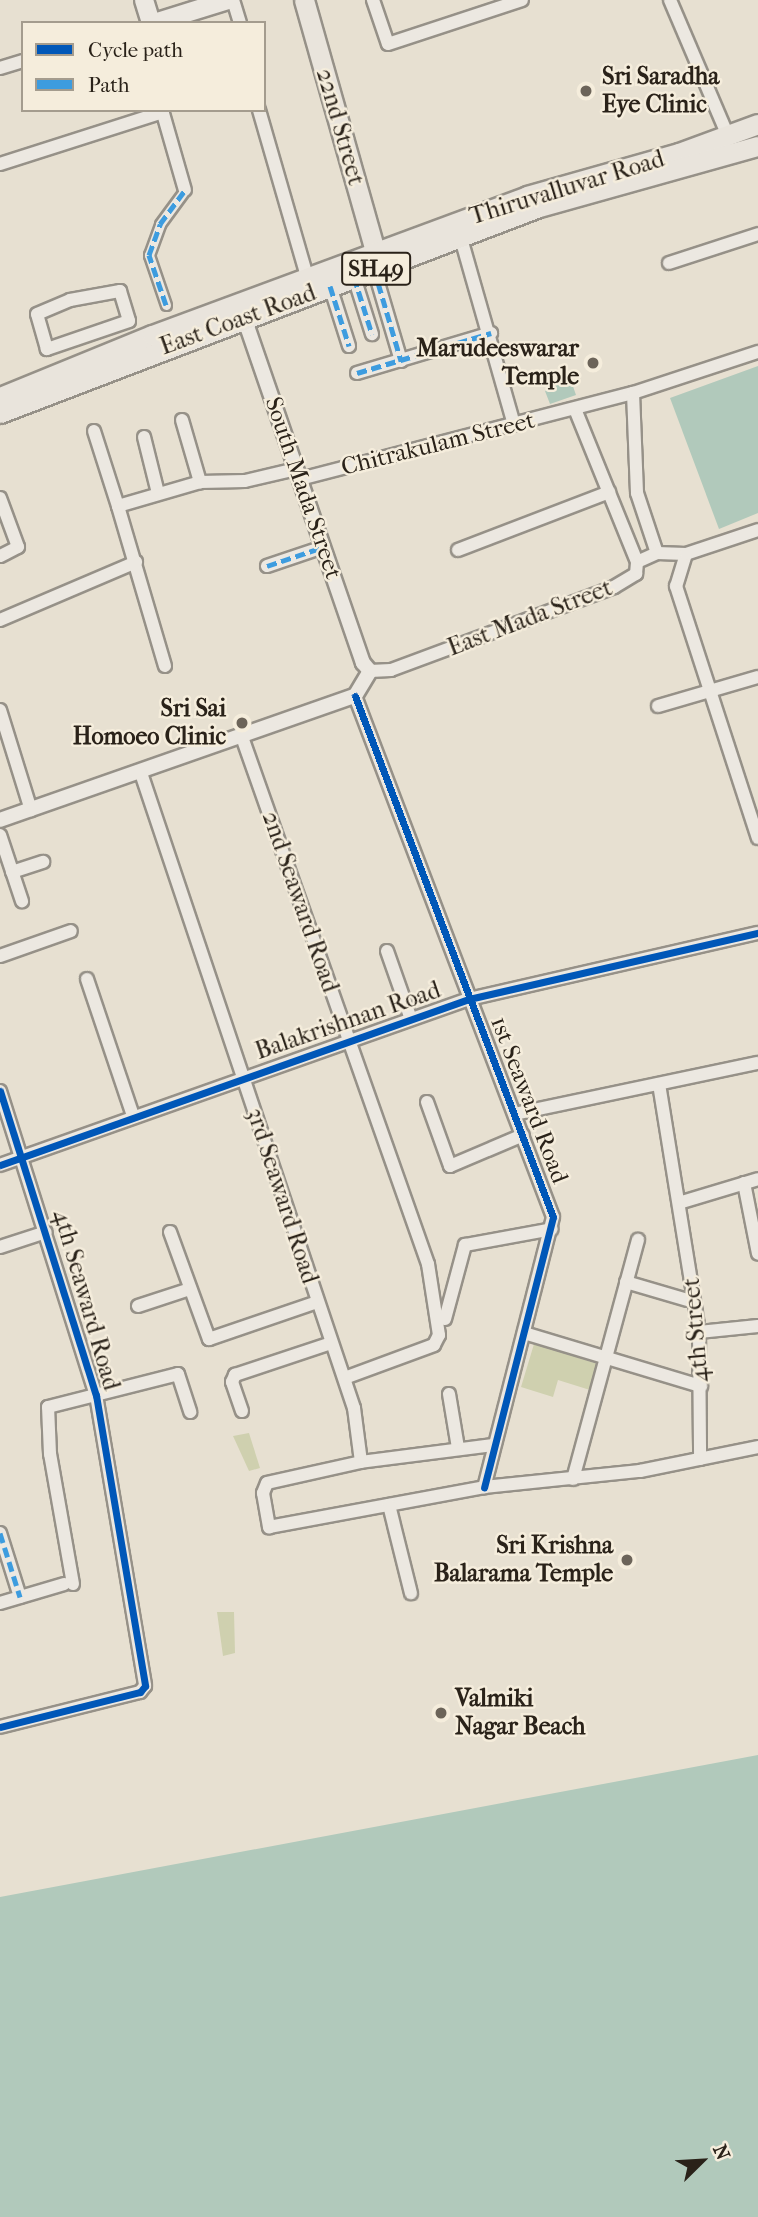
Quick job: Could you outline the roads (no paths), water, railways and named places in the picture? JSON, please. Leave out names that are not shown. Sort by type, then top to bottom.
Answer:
[{"type":"main road","points":[[144,0],[151,21]]},
{"type":"main road","points":[[159,21],[230,0]]},
{"type":"main road","name":"22nd Street","points":[[304,0],[375,262]]},
{"type":"main road","name":"Thiruvalluvar Road","points":[[432,238],[527,196],[728,136],[758,124]]},
{"type":"main road","name":"East Coast Road","points":[[0,412],[241,311],[308,280],[375,262],[432,238],[460,235],[539,206],[758,147]]},
{"type":"main road","name":"East Coast Road","points":[[0,397],[95,358],[241,311],[330,286],[354,277],[375,262]]},
{"type":"street","points":[[230,0],[239,21]]},
{"type":"street","points":[[373,0],[388,44],[522,0]]},
{"type":"street","points":[[670,0],[728,136]]},
{"type":"street","points":[[0,68],[21,62]]},
{"type":"street","points":[[0,164],[159,112]]},
{"type":"street","points":[[162,112],[186,191],[160,225],[149,255],[166,305]]},
{"type":"street","points":[[260,112],[308,280]]},
{"type":"street","points":[[669,263],[758,234]]},
{"type":"street","points":[[460,235],[491,333],[514,424]]},
{"type":"street","points":[[375,262],[401,361]]},
{"type":"street","points":[[354,277],[372,334]]},
{"type":"street","points":[[330,286],[349,346]]},
{"type":"street","points":[[118,290],[129,321],[87,338],[51,351],[35,317],[70,300],[118,290]]},
{"type":"street","name":"South Mada Street","points":[[241,311],[363,663],[370,671]]},
{"type":"street","points":[[358,373],[491,333]]},
{"type":"street","points":[[87,338],[95,358]]},
{"type":"street","name":"Chitrakulam Street","points":[[118,506],[200,482],[245,481],[298,474],[514,424],[633,393],[758,352]]},
{"type":"street","points":[[633,393],[637,493],[657,553]]},
{"type":"street","points":[[575,409],[637,562]]},
{"type":"street","points":[[182,420],[200,482]]},
{"type":"street","points":[[94,431],[166,666]]},
{"type":"street","points":[[144,437],[158,493]]},
{"type":"street","points":[[458,550],[609,492]]},
{"type":"street","points":[[0,498],[18,547],[0,556]]},
{"type":"street","name":"East Mada Street","points":[[370,671],[391,670],[614,587],[636,574],[637,562],[657,553],[686,554],[758,530]]},
{"type":"street","points":[[267,566],[323,547]]},
{"type":"street","points":[[686,554],[676,586],[752,791],[758,838]]},
{"type":"street","points":[[0,620],[136,562]]},
{"type":"street","points":[[0,820],[141,773],[355,696],[370,671]]},
{"type":"street","points":[[658,706],[714,692],[758,677]]},
{"type":"street","name":"1st Seaward Road","points":[[355,696],[553,1217],[484,1487]]},
{"type":"street","points":[[0,710],[31,810]]},
{"type":"street","name":"2nd Seaward Road","points":[[242,737],[428,1264],[437,1343],[345,1378]]},
{"type":"street","name":"3rd Seaward Road","points":[[141,773],[317,1302],[345,1378],[354,1408],[361,1462]]},
{"type":"street","points":[[0,835],[22,901]]},
{"type":"street","points":[[12,872],[43,862]]},
{"type":"street","points":[[0,957],[71,931]]},
{"type":"street","name":"Balakrishnan Road","points":[[0,1165],[469,999],[758,933]]},
{"type":"street","points":[[387,951],[411,1019]]},
{"type":"street","points":[[87,979],[133,1116]]},
{"type":"street","points":[[515,1114],[758,1063]]},
{"type":"street","name":"4th Street","points":[[659,1084],[682,1202],[699,1332],[699,1459]]},
{"type":"street","name":"4th Seaward Road","points":[[0,1091],[4,1114],[24,1156],[96,1395],[144,1689],[0,1727]]},
{"type":"street","points":[[427,1102],[450,1166],[523,1135]]},
{"type":"street","points":[[682,1202],[758,1179]]},
{"type":"street","points":[[744,1183],[758,1254]]},
{"type":"street","points":[[0,1240],[45,1229]]},
{"type":"street","points":[[0,1247],[45,1229]]},
{"type":"street","points":[[445,1319],[465,1245],[552,1229]]},
{"type":"street","points":[[170,1231],[210,1339],[317,1302]]},
{"type":"street","points":[[573,1479],[604,1357],[638,1240]]},
{"type":"street","points":[[626,1282],[687,1300]]},
{"type":"street","points":[[138,1307],[190,1289]]},
{"type":"street","points":[[699,1332],[758,1326]]},
{"type":"street","points":[[524,1333],[701,1386]]},
{"type":"street","points":[[242,1411],[232,1382],[235,1376],[331,1343]]},
{"type":"street","points":[[0,1603],[69,1584],[45,1414],[51,1405],[179,1375],[190,1412]]},
{"type":"street","points":[[449,1394],[458,1448]]},
{"type":"street","points":[[493,1445],[361,1462],[267,1483],[263,1493],[269,1527],[484,1487],[573,1479],[758,1447]]},
{"type":"street","points":[[389,1505],[411,1593]]},
{"type":"street","points":[[0,1533],[2,1550],[20,1597]]},
{"type":"place","name":"Sri Saradha Eye Clinic","points":[[586,91]]},
{"type":"place","name":"Marudeeswarar Temple","points":[[593,363]]},
{"type":"place","name":"Sri Sai Homoeo Clinic","points":[[242,723]]},
{"type":"place","name":"Sri Krishna Balarama Temple","points":[[627,1560]]},
{"type":"place","name":"Valmiki Nagar Beach","points":[[441,1713]]}]
